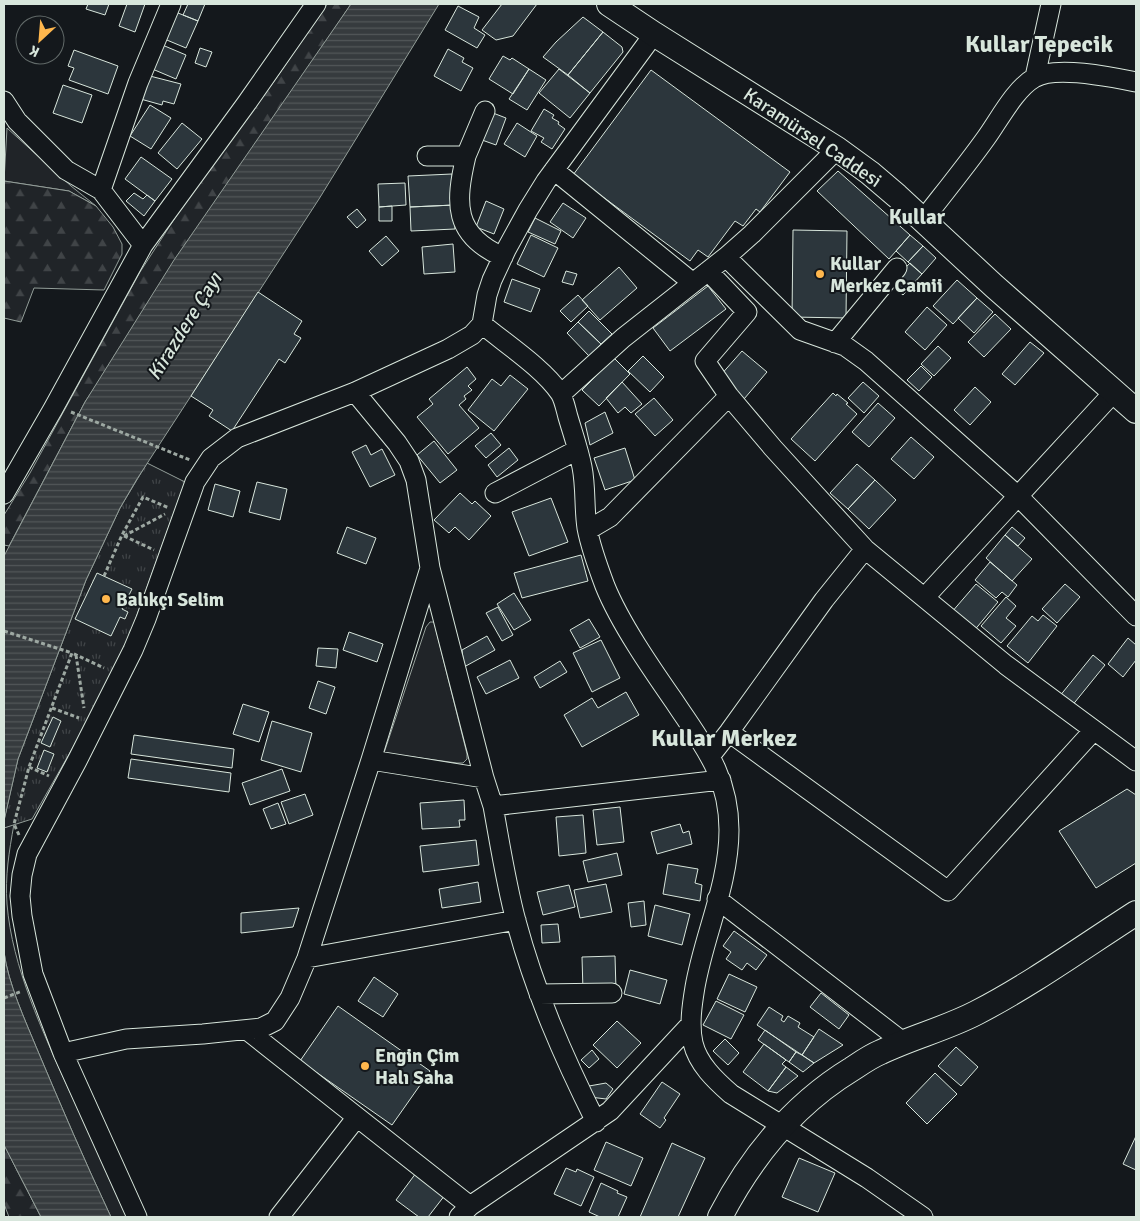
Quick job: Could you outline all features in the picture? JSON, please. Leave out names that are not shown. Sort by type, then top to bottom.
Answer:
[{"type":"main road","name":"Karamürsel Caddesi","points":[[609,4],[837,149],[870,173],[994,286],[1136,411]]},
{"type":"main road","points":[[720,1217],[744,1175],[782,1126],[809,1099],[828,1085],[879,1052],[956,1023],[1005,998],[1136,913]]},
{"type":"street","points":[[102,190],[138,82],[171,4]]},
{"type":"street","points":[[4,494],[143,245],[316,4]]},
{"type":"street","points":[[1035,77],[1051,4]]},
{"type":"street","points":[[137,1217],[63,1052],[32,974],[20,896],[22,874],[28,854],[91,723],[121,676],[146,620],[195,482],[210,458],[237,438],[355,392],[448,349],[472,335],[482,324],[487,294],[503,257],[528,210],[554,170],[654,34]]},
{"type":"street","points":[[923,220],[1023,87],[1035,77],[1053,73],[1083,73],[1136,82]]},
{"type":"street","points":[[4,101],[22,126],[66,170],[102,190],[143,245]]},
{"type":"street","points":[[485,112],[466,156],[460,182],[459,200],[462,220],[468,232],[476,242],[487,250],[503,257]]},
{"type":"street","points":[[561,394],[623,338],[726,257],[752,234],[837,149]]},
{"type":"street","points":[[427,156],[466,156]]},
{"type":"street","points":[[554,170],[693,283]]},
{"type":"street","points":[[726,257],[800,330],[845,346],[866,361],[1019,497],[1136,616]]},
{"type":"street","points":[[835,343],[897,268]]},
{"type":"street","points":[[708,271],[747,312],[704,361],[729,396],[773,448],[865,548],[1006,665],[1136,761]]},
{"type":"street","points":[[482,324],[540,372],[561,394],[582,468],[588,530],[606,586],[626,627],[668,693],[711,755],[721,780],[727,808],[727,859],[718,899],[700,961],[693,996],[691,1024],[693,1044],[701,1062],[713,1078],[731,1094],[867,1178],[923,1217]]},
{"type":"street","points":[[355,392],[410,461],[416,480],[430,568],[484,778],[493,806],[516,920],[544,1010],[572,1074],[596,1122]]},
{"type":"street","points":[[925,597],[1114,392]]},
{"type":"street","points":[[588,530],[610,517],[729,396]]},
{"type":"street","points":[[495,493],[577,450]]},
{"type":"street","points":[[711,755],[824,600],[865,548]]},
{"type":"street","points":[[63,1052],[126,1039],[247,1030],[269,1025],[280,1015],[290,998],[307,958],[430,568]]},
{"type":"street","points":[[729,732],[948,891],[1094,730]]},
{"type":"street","points":[[371,760],[484,778]]},
{"type":"street","points":[[493,806],[721,780]]},
{"type":"street","points":[[718,899],[903,1042]]},
{"type":"street","points":[[307,958],[516,920]]},
{"type":"street","points":[[539,994],[612,992]]},
{"type":"street","points":[[247,1030],[357,1117],[465,1211],[610,1111],[691,1024]]},
{"type":"street","points":[[279,1217],[357,1117]]},
{"type":"path","points":[[79,415],[205,466]]},
{"type":"path","points":[[104,576],[123,536],[143,497],[172,510],[123,536]]},
{"type":"path","points":[[123,536],[168,557]]},
{"type":"path","points":[[4,631],[74,654],[121,676]]},
{"type":"path","points":[[28,854],[14,824],[29,767],[74,654]]},
{"type":"path","points":[[74,654],[91,723]]},
{"type":"path","points":[[52,708],[91,723]]},
{"type":"path","points":[[29,767],[55,779]]},
{"type":"green space","points":[[327,4],[351,4],[85,402],[9,546],[4,545],[4,515],[30,473],[140,272],[182,207],[275,80]]},
{"type":"green space","points":[[7,128],[96,206],[69,191],[4,181]]},
{"type":"green space","points":[[4,181],[69,191],[96,206],[113,227],[122,244],[122,254],[104,290],[34,288],[21,322],[4,318]]},
{"type":"green space","points":[[147,463],[185,482],[128,640],[80,735],[32,819],[4,828],[4,820],[18,759],[86,580],[120,508]]},
{"type":"green space","points":[[430,622],[434,622],[467,754],[467,759],[463,763],[384,753],[426,627]]},
{"type":"green space","points":[[14,824],[7,874],[7,904],[15,951],[30,999],[49,1045],[128,1217],[111,1217],[82,1155],[22,1014],[9,976],[4,952],[4,828]]},
{"type":"green space","points":[[4,1145],[41,1217],[9,1217],[4,1204]]},
{"type":"water","name":"Kirazdere Çayı","points":[[351,4],[439,4],[319,199],[120,508],[86,580],[18,759],[4,821],[4,556],[85,402],[174,260]]},
{"type":"water","points":[[4,952],[9,976],[22,1014],[111,1217],[41,1217],[4,1145]]},
{"type":"building","points":[[88,4],[109,4],[105,15],[86,9]]},
{"type":"building","points":[[127,4],[145,4],[135,32],[119,26]]},
{"type":"building","points":[[188,4],[205,4],[198,21],[183,15]]},
{"type":"building","points":[[502,4],[537,4],[513,36],[496,40],[482,30]]},
{"type":"building","points":[[458,6],[479,17],[474,28],[485,35],[477,48],[445,30]]},
{"type":"building","points":[[173,11],[198,21],[186,48],[162,38]]},
{"type":"building","points":[[583,17],[603,32],[568,75],[543,57]]},
{"type":"building","points":[[603,32],[622,47],[623,52],[590,93],[568,75]]},
{"type":"building","points":[[160,44],[186,55],[176,79],[150,68]]},
{"type":"building","points":[[200,48],[212,52],[206,67],[195,63]]},
{"type":"building","points":[[448,49],[464,58],[462,62],[473,68],[461,91],[434,76]]},
{"type":"building","points":[[74,50],[118,66],[108,94],[69,80],[74,68],[68,66]]},
{"type":"building","points":[[503,56],[510,60],[512,58],[529,69],[513,94],[489,79]]},
{"type":"building","points":[[529,69],[546,80],[527,110],[509,99]]},
{"type":"building","points":[[559,69],[590,93],[570,118],[539,93]]},
{"type":"building","points":[[651,70],[790,172],[760,212],[756,209],[743,226],[735,221],[708,257],[698,250],[690,261],[573,175]]},
{"type":"building","points":[[146,75],[181,84],[174,104],[163,101],[162,105],[137,98]]},
{"type":"building","points":[[63,85],[92,95],[82,123],[53,113]]},
{"type":"building","points":[[150,105],[171,118],[151,149],[130,136]]},
{"type":"building","points":[[544,109],[554,115],[552,118],[565,129],[552,149],[541,142],[544,138],[531,131]]},
{"type":"building","points":[[493,113],[506,118],[496,145],[482,140]]},
{"type":"building","points":[[182,123],[202,139],[177,169],[158,153]]},
{"type":"building","points":[[517,123],[537,136],[525,157],[504,144]]},
{"type":"building","points":[[141,157],[172,179],[155,201],[125,179]]},
{"type":"building","points":[[838,171],[910,235],[889,259],[817,191]]},
{"type":"building","points":[[452,174],[454,205],[410,207],[408,176]]},
{"type":"building","points":[[405,183],[406,205],[379,207],[378,184]]},
{"type":"building","points":[[134,193],[143,199],[147,195],[155,201],[144,216],[126,201]]},
{"type":"building","points":[[486,201],[504,209],[494,234],[476,227]]},
{"type":"building","points":[[563,203],[586,218],[573,238],[550,222]]},
{"type":"building","points":[[454,205],[455,229],[411,231],[410,207]]},
{"type":"building","points":[[392,206],[392,221],[379,221],[379,207]]},
{"type":"building","points":[[357,209],[366,220],[357,228],[347,217]]},
{"type":"building","points":[[535,218],[561,231],[555,244],[528,232]]},
{"type":"building","name":"Kullar Merkez Camii","points":[[793,230],[847,231],[846,318],[792,317]]},
{"type":"building","points":[[531,235],[558,248],[544,277],[517,264]]},
{"type":"building","points":[[910,235],[923,246],[908,262],[896,251]]},
{"type":"building","points":[[386,236],[399,251],[382,266],[369,251]]},
{"type":"building","points":[[453,244],[455,272],[424,274],[422,247]]},
{"type":"building","points":[[923,246],[936,258],[922,274],[908,262]]},
{"type":"building","points":[[910,263],[922,274],[903,295],[890,284]]},
{"type":"building","points":[[619,267],[637,288],[600,320],[582,300]]},
{"type":"building","points":[[566,271],[577,274],[573,285],[562,282]]},
{"type":"building","points":[[512,279],[540,289],[531,312],[504,302]]},
{"type":"building","points":[[957,280],[977,298],[953,324],[933,306]]},
{"type":"building","points":[[708,286],[726,309],[670,351],[653,328]]},
{"type":"building","points":[[258,292],[302,321],[294,334],[301,338],[285,363],[279,359],[232,431],[209,416],[213,410],[191,396]]},
{"type":"building","points":[[578,295],[588,306],[571,322],[560,311]]},
{"type":"building","points":[[977,298],[993,312],[974,333],[958,318]]},
{"type":"building","points":[[927,307],[947,325],[925,350],[905,332]]},
{"type":"building","points":[[589,311],[612,334],[601,344],[578,322]]},
{"type":"building","points":[[995,314],[1011,329],[984,357],[968,342]]},
{"type":"building","points":[[578,322],[601,344],[589,356],[567,333]]},
{"type":"building","points":[[1030,342],[1044,353],[1015,385],[1002,374]]},
{"type":"building","points":[[938,346],[951,358],[934,376],[921,364]]},
{"type":"building","points":[[742,351],[767,372],[744,399],[719,377]]},
{"type":"building","points":[[643,356],[664,377],[650,392],[628,371]]},
{"type":"building","points":[[614,358],[630,374],[599,406],[582,390]]},
{"type":"building","points":[[921,366],[932,377],[919,391],[907,380]]},
{"type":"building","points":[[467,367],[476,379],[468,386],[472,390],[464,396],[466,399],[459,405],[479,428],[448,454],[417,417],[433,404],[429,399]]},
{"type":"building","points":[[510,375],[528,389],[494,431],[468,410],[492,379],[501,386]]},
{"type":"building","points":[[622,382],[642,404],[631,413],[625,407],[618,413],[606,398]]},
{"type":"building","points":[[863,382],[879,396],[864,413],[848,398]]},
{"type":"building","points":[[975,387],[991,402],[970,425],[954,410]]},
{"type":"building","points":[[833,393],[848,403],[846,404],[857,414],[815,461],[791,439]]},
{"type":"building","points":[[654,398],[673,420],[655,436],[635,414]]},
{"type":"building","points":[[878,403],[895,418],[869,447],[852,432]]},
{"type":"building","points":[[605,412],[613,433],[590,445],[585,423]]},
{"type":"building","points":[[491,433],[501,445],[486,458],[475,446]]},
{"type":"building","points":[[911,437],[934,457],[914,479],[891,459]]},
{"type":"building","points":[[434,441],[457,470],[440,483],[417,455]]},
{"type":"building","points":[[366,445],[371,455],[382,449],[395,475],[370,487],[352,452]]},
{"type":"building","points":[[509,448],[518,460],[497,477],[488,465]]},
{"type":"building","points":[[625,448],[635,480],[605,490],[594,458]]},
{"type":"building","points":[[857,464],[875,480],[848,509],[830,493]]},
{"type":"building","points":[[875,480],[896,500],[869,529],[848,509]]},
{"type":"building","points":[[257,482],[287,489],[280,520],[249,512]]},
{"type":"building","points":[[215,484],[240,491],[233,517],[208,510]]},
{"type":"building","points":[[460,493],[472,504],[475,501],[491,516],[469,540],[455,527],[449,533],[434,520]]},
{"type":"building","points":[[551,498],[568,542],[529,556],[512,512]]},
{"type":"building","points":[[347,527],[376,538],[366,564],[337,553]]},
{"type":"building","points":[[1012,527],[1025,538],[1018,546],[1005,535]]},
{"type":"building","points":[[1005,535],[1032,559],[1012,581],[986,558]]},
{"type":"building","points":[[581,555],[588,581],[522,598],[514,573]]},
{"type":"building","points":[[990,562],[1017,585],[1008,597],[1002,592],[996,598],[975,580]]},
{"type":"building","name":"Balıkçı Selim","points":[[97,573],[132,589],[122,609],[128,612],[125,619],[120,617],[111,636],[75,619]]},
{"type":"building","points":[[976,584],[998,602],[973,632],[951,613]]},
{"type":"building","points":[[1065,584],[1080,597],[1057,623],[1042,609]]},
{"type":"building","points":[[514,593],[531,620],[514,630],[497,604]]},
{"type":"building","points":[[1006,597],[1016,606],[1006,618],[1016,626],[1001,643],[981,626]]},
{"type":"building","points":[[498,607],[513,635],[502,641],[486,613]]},
{"type":"building","points":[[1043,615],[1057,626],[1028,663],[1007,646],[1032,616],[1038,621]]},
{"type":"building","points":[[589,619],[600,637],[580,648],[570,630]]},
{"type":"building","points":[[349,632],[383,644],[377,662],[343,650]]},
{"type":"building","points":[[487,636],[495,650],[464,667],[462,650]]},
{"type":"building","points":[[1128,638],[1136,645],[1136,660],[1123,677],[1108,664]]},
{"type":"building","points":[[601,640],[620,678],[592,692],[573,653]]},
{"type":"building","points":[[318,648],[338,649],[336,668],[316,666]]},
{"type":"building","points":[[1093,655],[1105,665],[1071,707],[1059,697]]},
{"type":"building","points":[[510,660],[519,678],[486,694],[477,677]]},
{"type":"building","points":[[560,661],[567,672],[540,688],[534,677]]},
{"type":"building","points":[[318,681],[335,687],[326,714],[309,708]]},
{"type":"building","points":[[626,692],[639,715],[582,747],[564,715],[592,698],[598,708]]},
{"type":"building","points":[[243,704],[269,712],[259,742],[233,734]]},
{"type":"building","points":[[53,717],[61,721],[50,747],[41,743]]},
{"type":"building","points":[[272,721],[312,733],[301,772],[261,760]]},
{"type":"building","points":[[134,735],[234,749],[232,768],[131,754]]},
{"type":"building","points":[[44,750],[54,754],[47,772],[37,768]]},
{"type":"building","points":[[131,759],[231,773],[229,792],[128,778]]},
{"type":"building","points":[[282,769],[290,791],[250,805],[242,783]]},
{"type":"building","points":[[1127,789],[1136,795],[1136,863],[1096,888],[1059,831]]},
{"type":"building","points":[[305,794],[313,815],[289,824],[281,802]]},
{"type":"building","points":[[464,800],[465,820],[459,820],[460,827],[422,829],[420,803]]},
{"type":"building","points":[[278,803],[286,824],[271,829],[263,809]]},
{"type":"building","points":[[620,807],[624,842],[597,845],[593,810]]},
{"type":"building","points":[[583,815],[586,853],[559,856],[556,817]]},
{"type":"building","points":[[680,824],[683,833],[689,831],[692,844],[657,854],[651,832]]},
{"type":"building","points":[[476,840],[479,865],[423,872],[420,846]]},
{"type":"building","points":[[617,853],[622,875],[588,882],[583,861]]},
{"type":"building","points":[[668,864],[698,869],[695,883],[702,885],[700,901],[663,894]]},
{"type":"building","points":[[478,882],[481,902],[442,908],[439,889]]},
{"type":"building","points":[[606,884],[612,912],[580,918],[574,890]]},
{"type":"building","points":[[569,885],[575,907],[543,915],[537,892]]},
{"type":"building","points":[[644,901],[646,925],[631,927],[628,903]]},
{"type":"building","points":[[655,905],[690,914],[682,945],[648,936]]},
{"type":"building","points":[[299,908],[293,927],[241,933],[241,913]]},
{"type":"building","points":[[558,924],[560,942],[542,943],[541,925]]},
{"type":"building","points":[[734,931],[767,955],[756,970],[747,963],[742,970],[726,959],[731,952],[723,946]]},
{"type":"building","points":[[615,956],[616,990],[583,991],[582,957]]},
{"type":"building","points":[[630,970],[667,980],[660,1004],[624,994]]},
{"type":"building","points":[[729,974],[757,987],[745,1012],[717,999]]},
{"type":"building","points":[[374,977],[398,994],[383,1017],[358,1001]]},
{"type":"building","points":[[821,993],[849,1015],[839,1029],[810,1007]]},
{"type":"building","points":[[716,1001],[744,1015],[731,1039],[703,1025]]},
{"type":"building","name":"Engin Çim Halı Saha","points":[[338,1006],[430,1071],[392,1125],[300,1061]]},
{"type":"building","points":[[769,1007],[783,1016],[781,1020],[784,1022],[788,1016],[800,1023],[798,1027],[814,1037],[802,1055],[757,1025]]},
{"type":"building","points":[[617,1021],[641,1043],[617,1068],[593,1045]]},
{"type":"building","points":[[819,1029],[843,1045],[814,1063],[802,1055]]},
{"type":"building","points":[[765,1030],[796,1052],[789,1062],[758,1040]]},
{"type":"building","points":[[725,1039],[739,1053],[728,1065],[713,1051]]},
{"type":"building","points":[[764,1044],[786,1060],[782,1064],[786,1067],[768,1091],[743,1072]]},
{"type":"building","points":[[956,1047],[978,1067],[961,1086],[938,1066]]},
{"type":"building","points":[[592,1050],[599,1059],[589,1068],[581,1060]]},
{"type":"building","points":[[796,1052],[814,1063],[803,1072],[789,1062]]},
{"type":"building","points":[[786,1067],[798,1076],[777,1093],[768,1091]]},
{"type":"building","points":[[935,1073],[957,1094],[927,1124],[906,1103]]},
{"type":"building","points":[[662,1082],[680,1094],[664,1118],[666,1120],[660,1128],[640,1114]]},
{"type":"building","points":[[606,1083],[613,1089],[606,1099],[590,1097],[589,1086]]},
{"type":"building","points":[[1136,1136],[1136,1170],[1123,1164]]},
{"type":"building","points":[[606,1142],[643,1158],[631,1186],[594,1170]]},
{"type":"building","points":[[672,1143],[705,1158],[678,1217],[640,1217]]},
{"type":"building","points":[[799,1158],[835,1173],[818,1212],[782,1197]]},
{"type":"building","points":[[566,1168],[576,1172],[577,1169],[594,1177],[581,1206],[554,1194]]},
{"type":"building","points":[[416,1173],[445,1195],[428,1217],[419,1217],[396,1200]]},
{"type":"building","points":[[601,1183],[627,1197],[618,1217],[600,1217],[589,1212]]},
{"type":"place","name":"Kullar Merkez Camii","points":[[820,274]]},
{"type":"place","name":"Balıkçı Selim","points":[[106,599]]},
{"type":"place","name":"Engin Çim Halı Saha","points":[[365,1066]]},
{"type":"district","name":"Kullar Tepecik","points":[[1039,44]]},
{"type":"district","name":"Kullar","points":[[917,217]]},
{"type":"district","name":"Kullar Merkez","points":[[724,738]]}]
